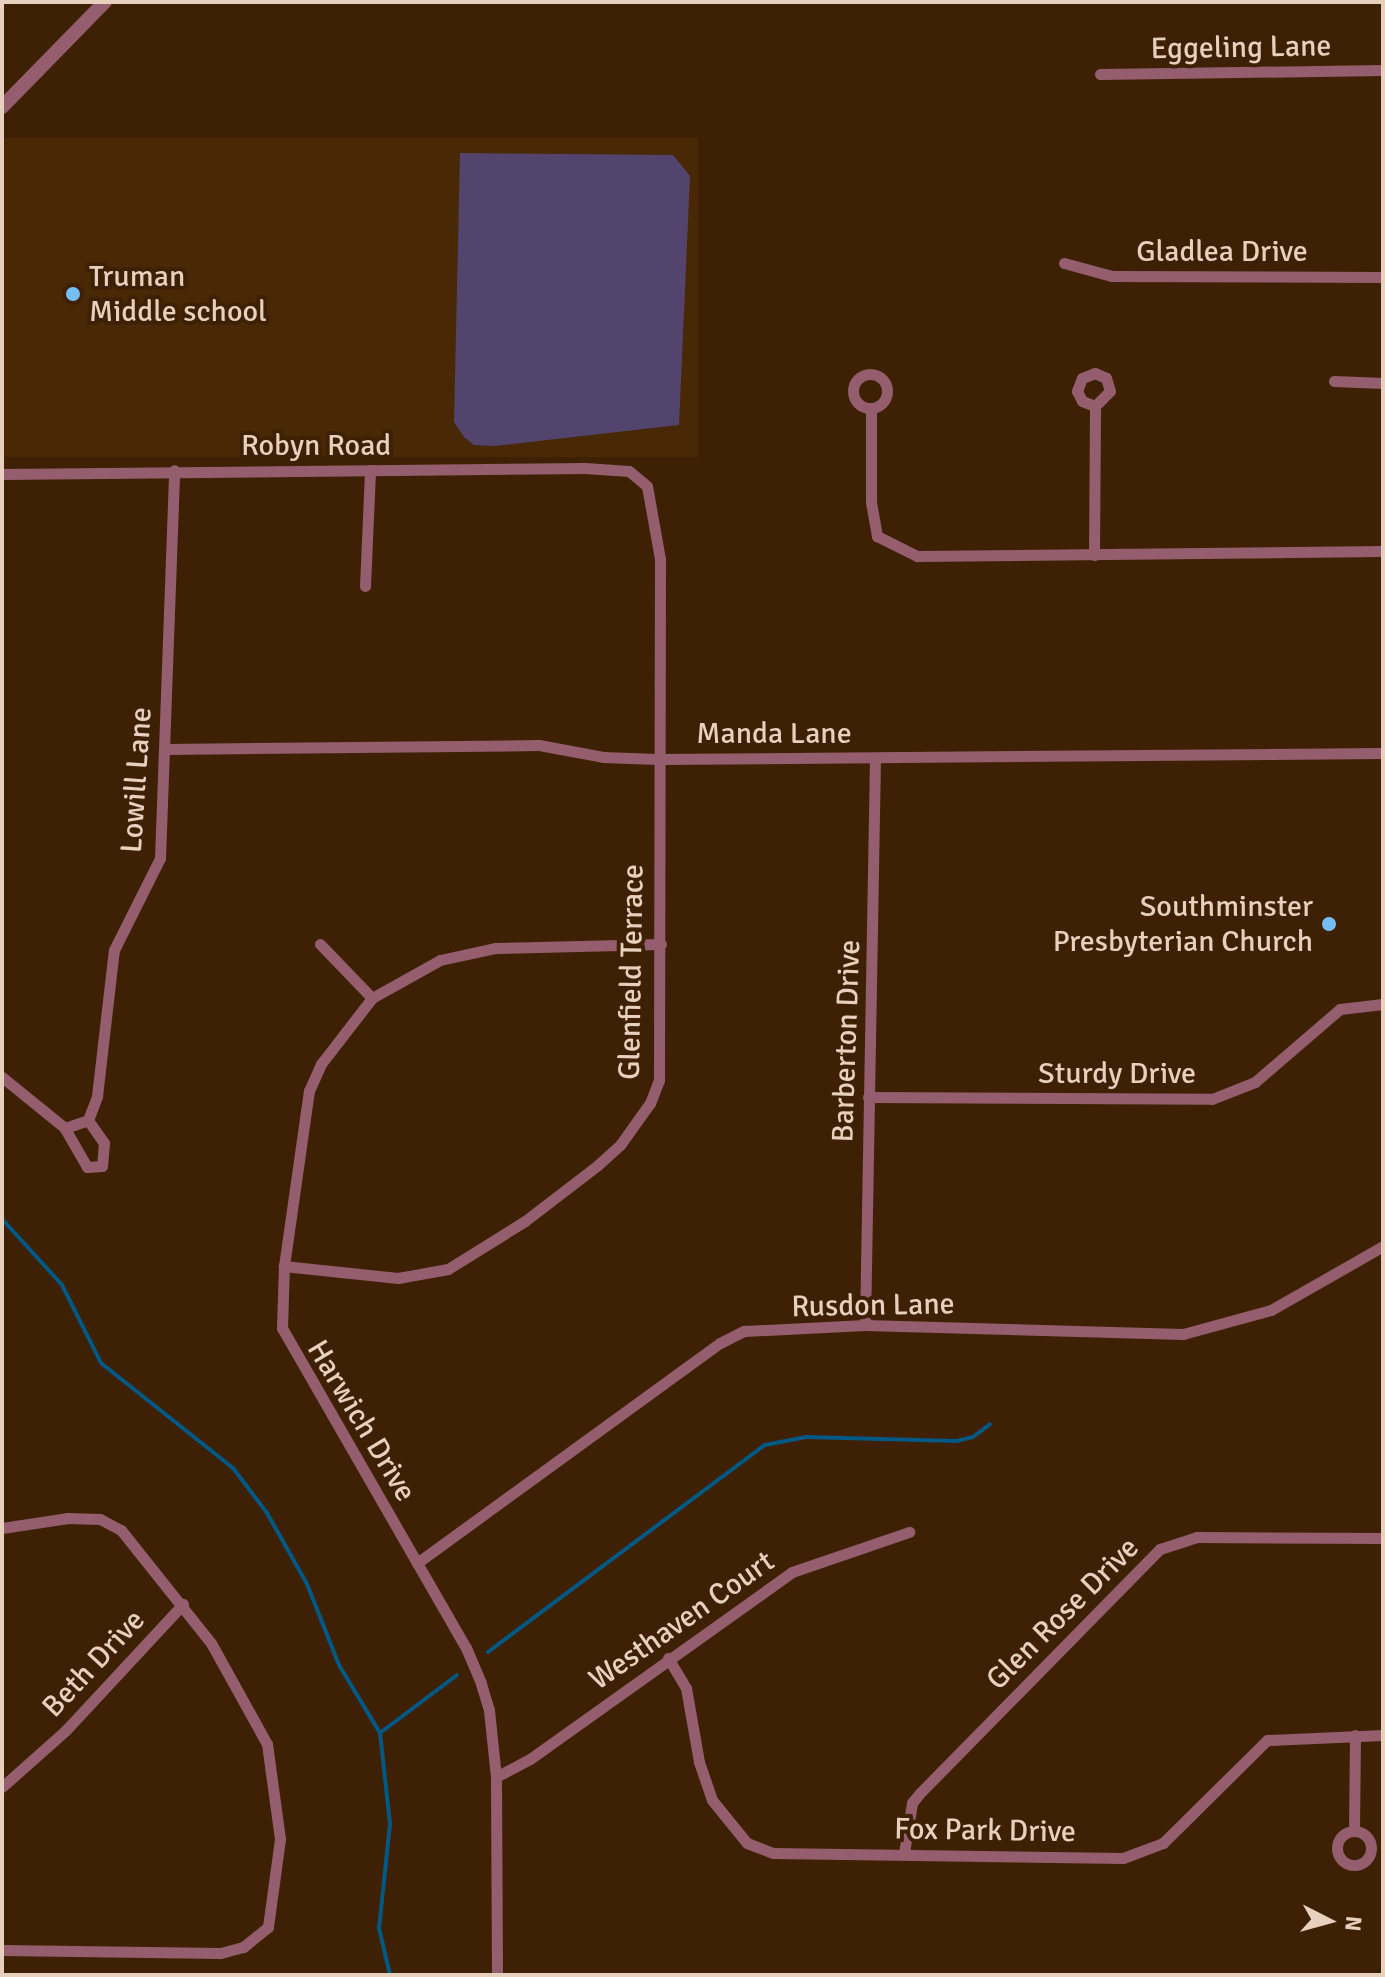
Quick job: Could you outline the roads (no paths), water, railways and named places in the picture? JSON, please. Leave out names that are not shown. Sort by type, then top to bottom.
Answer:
[{"type":"street","points":[[2,107],[105,2]]},
{"type":"street","name":"Eggeling Lane","points":[[1100,74],[1383,70]]},
{"type":"street","name":"Gladlea Drive","points":[[1064,263],[1112,276],[1383,277]]},
{"type":"street","points":[[1334,381],[1383,383]]},
{"type":"street","points":[[1094,555],[1095,406]]},
{"type":"street","points":[[871,411],[871,502],[877,536],[896,550],[917,556],[1383,551]]},
{"type":"street","name":"Robyn Road","points":[[2,474],[174,470],[629,471]]},
{"type":"street","name":"Lowill Lane","points":[[88,1120],[97,1096],[114,950],[160,858],[174,470]]},
{"type":"street","points":[[365,586],[370,470]]},
{"type":"street","name":"Glenfield Terrace","points":[[284,1266],[398,1278],[448,1269],[525,1221],[598,1165],[635,1125],[659,1080],[661,944],[657,759],[660,559],[647,486],[629,471]]},
{"type":"street","name":"Manda Lane","points":[[166,749],[539,745],[603,757],[657,759],[1383,753]]},
{"type":"street","name":"Barberton Drive","points":[[865,1325],[868,1097],[875,971],[875,758]]},
{"type":"street","points":[[320,944],[372,998]]},
{"type":"street","name":"Harwich Drive","points":[[497,1975],[496,1777],[489,1710],[481,1683],[417,1563],[287,1343],[282,1328],[284,1266],[309,1091],[321,1064],[372,998],[417,971],[467,952],[661,944]]},
{"type":"street","name":"Sturdy Drive","points":[[868,1097],[1212,1099],[1264,1077],[1340,1009],[1383,1004]]},
{"type":"street","points":[[2,1077],[64,1127],[87,1167],[102,1166],[104,1143],[88,1120],[64,1127]]},
{"type":"street","name":"Rusdon Lane","points":[[417,1563],[720,1343],[744,1331],[865,1325],[1183,1334],[1271,1310],[1383,1246]]},
{"type":"street","points":[[2,1528],[68,1518],[114,1523],[183,1604],[211,1643],[267,1744],[277,1792],[277,1879],[268,1927],[243,1947],[220,1953],[2,1950]]},
{"type":"street","name":"Westhaven Court","points":[[496,1777],[530,1759],[792,1572],[909,1532]]},
{"type":"street","name":"Glen Rose Drive","points":[[904,1853],[912,1803],[919,1794],[1160,1549],[1196,1537],[1383,1538]]},
{"type":"street","name":"Beth Drive","points":[[2,1787],[66,1730],[183,1604]]},
{"type":"street","name":"Fox Park Drive","points":[[668,1658],[686,1688],[699,1762],[712,1800],[747,1843],[801,1855],[904,1853],[1123,1858],[1144,1853],[1163,1843],[1267,1740],[1383,1735]]},
{"type":"street","points":[[1354,1831],[1355,1735]]},
{"type":"waterway","points":[[2,1219],[62,1285],[101,1363],[233,1468],[267,1513],[307,1584],[339,1665],[380,1733],[390,1824],[379,1928],[390,1975]]},
{"type":"waterway","points":[[488,1652],[765,1445],[806,1437],[957,1441],[973,1437],[990,1424]]},
{"type":"waterway","points":[[380,1733],[457,1675]]},
{"type":"place","name":"Truman Middle school","points":[[73,294]]},
{"type":"place","name":"Southminster Presbyterian Church","points":[[1329,924]]}]
